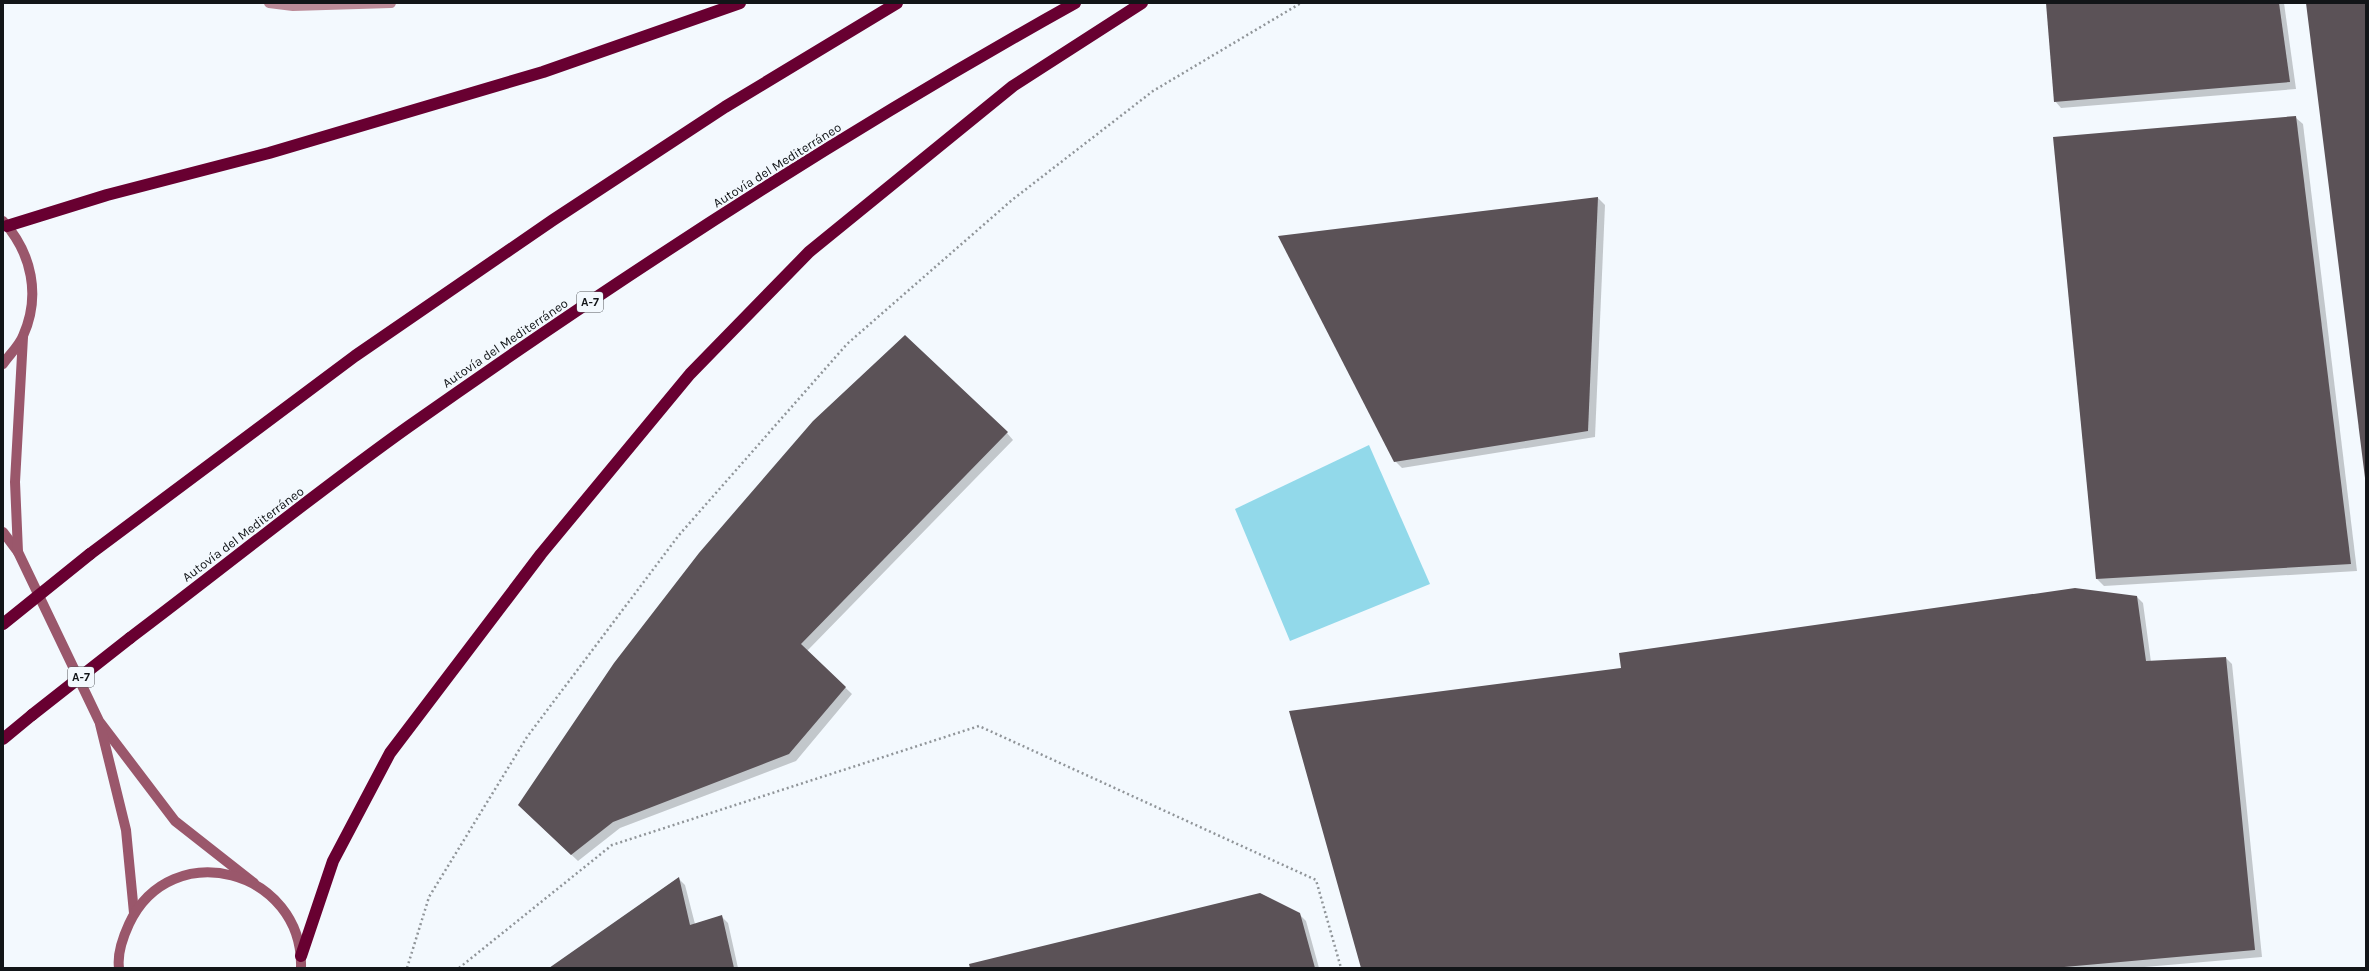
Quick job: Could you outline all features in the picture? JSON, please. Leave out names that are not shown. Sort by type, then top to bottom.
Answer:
[{"type":"highway","points":[[5,224],[107,195],[269,153],[543,72],[740,3]]},
{"type":"highway","points":[[3,624],[90,554],[355,356],[553,220],[725,107],[897,3]]},
{"type":"highway","name":"Autovía del Mediterráneo","points":[[3,739],[130,638],[407,428],[602,294],[772,182],[988,52],[1075,3]]},
{"type":"highway","points":[[301,962],[333,862],[390,753],[541,554],[690,374],[815,247],[1013,86],[1142,3]]},
{"type":"main road","points":[[5,224],[24,250],[32,279],[32,309],[23,337],[15,482],[18,552]]},
{"type":"main road","points":[[3,364],[23,337]]},
{"type":"main road","points":[[3,532],[18,552],[99,721],[175,821],[278,901],[294,927],[301,962]]},
{"type":"main road","points":[[99,721],[126,830],[134,912]]},
{"type":"main road","points":[[119,968],[122,938],[134,912],[152,892],[175,878],[201,872],[222,873],[254,883]]},
{"type":"street","points":[[269,3],[293,6],[391,3]]},
{"type":"path","points":[[407,968],[429,896],[526,737],[679,535],[847,344],[1012,200],[1153,91],[1301,3]]},
{"type":"path","points":[[459,968],[612,845],[979,726],[1316,880],[1341,968]]},
{"type":"water","points":[[1369,445],[1430,584],[1290,641],[1235,509]]},
{"type":"building","points":[[2046,3],[2279,3],[2290,82],[2054,102]]},
{"type":"building","points":[[2306,3],[2366,3],[2366,478],[2365,478]]},
{"type":"building","points":[[2296,116],[2351,564],[2096,579],[2053,137]]},
{"type":"building","points":[[1598,197],[1588,431],[1394,462],[1278,236]]},
{"type":"building","points":[[905,335],[1008,432],[801,644],[846,687],[789,754],[613,822],[571,855],[518,805],[614,663],[699,553],[813,421]]},
{"type":"building","points":[[2075,588],[2137,596],[2146,661],[2226,657],[2255,950],[2053,968],[1361,968],[1289,711],[1621,668],[1619,653]]},
{"type":"building","points":[[679,877],[690,925],[722,915],[734,968],[549,968]]},
{"type":"building","points":[[1260,893],[1300,913],[1315,968],[970,968],[969,964]]}]
